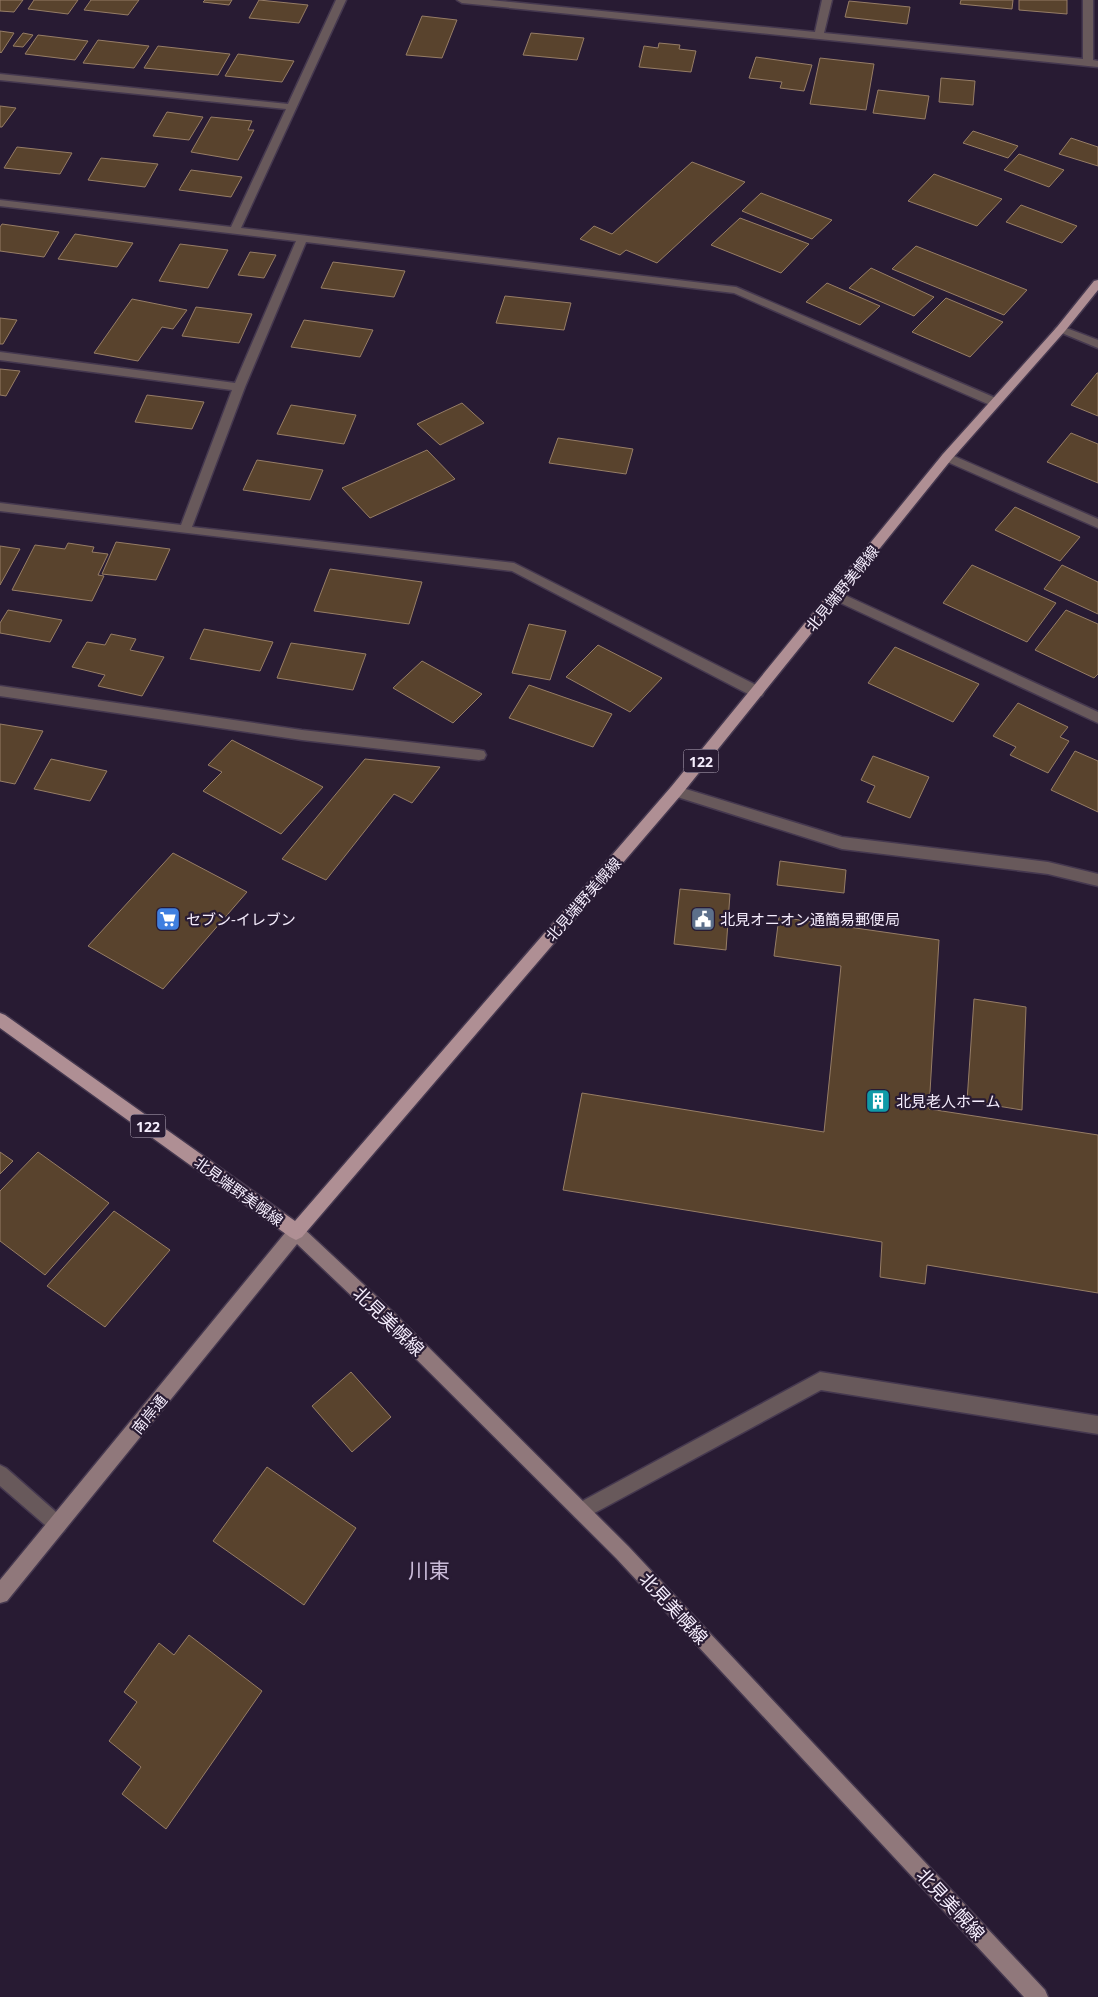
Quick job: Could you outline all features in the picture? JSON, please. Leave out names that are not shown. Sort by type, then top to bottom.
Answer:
[{"type":"main road","name":"北見端野美幌線","points":[[0,1020],[296,1232],[676,792],[947,457],[1061,329],[1098,283]]},
{"type":"main road","name":"北見美幌線","points":[[296,1232],[386,1317],[622,1552],[1038,1997]]},
{"type":"main road","name":"南岸通","points":[[0,1594],[296,1232]]},
{"type":"street","points":[[234,230],[293,108],[341,0]]},
{"type":"street","points":[[462,0],[1093,63],[1088,0]]},
{"type":"street","points":[[819,36],[827,0]]},
{"type":"street","points":[[0,77],[293,108]]},
{"type":"street","points":[[0,203],[736,290],[994,402]]},
{"type":"street","points":[[185,530],[239,387],[302,239]]},
{"type":"street","points":[[1061,329],[1098,344]]},
{"type":"street","points":[[0,356],[239,387]]},
{"type":"street","points":[[947,457],[1098,524]]},
{"type":"street","points":[[0,507],[514,567],[757,692]]},
{"type":"street","points":[[836,596],[1098,718]]},
{"type":"street","points":[[0,691],[302,735],[479,755]]},
{"type":"street","points":[[676,792],[842,843],[1048,868],[1098,880]]},
{"type":"street","points":[[581,1511],[820,1381],[1098,1425]]},
{"type":"street","points":[[0,1474],[58,1525]]},
{"type":"building","points":[[0,0],[23,0],[14,12],[0,11]]},
{"type":"building","points":[[34,0],[78,0],[68,14],[28,9]]},
{"type":"building","points":[[91,0],[139,0],[128,15],[84,10]]},
{"type":"building","points":[[205,0],[232,0],[229,5],[203,2]]},
{"type":"building","points":[[259,0],[308,5],[299,23],[249,18]]},
{"type":"building","points":[[961,0],[1013,0],[1012,9],[960,4]]},
{"type":"building","points":[[1019,0],[1067,0],[1067,14],[1019,10]]},
{"type":"building","points":[[849,1],[910,7],[907,24],[845,17]]},
{"type":"building","points":[[422,16],[457,20],[442,58],[406,55]]},
{"type":"building","points":[[0,31],[14,33],[1,53],[0,52]]},
{"type":"building","points":[[23,33],[33,35],[23,47],[13,46]]},
{"type":"building","points":[[531,33],[584,38],[577,60],[523,55]]},
{"type":"building","points":[[38,35],[88,41],[75,60],[25,54]]},
{"type":"building","points":[[98,40],[149,46],[134,68],[83,63]]},
{"type":"building","points":[[659,43],[680,45],[679,49],[696,51],[691,72],[639,67],[644,46],[658,48]]},
{"type":"building","points":[[158,46],[230,54],[218,75],[144,68]]},
{"type":"building","points":[[238,54],[294,61],[282,82],[225,76]]},
{"type":"building","points":[[756,57],[812,65],[804,91],[780,88],[782,82],[749,78]]},
{"type":"building","points":[[820,58],[874,64],[866,110],[810,104]]},
{"type":"building","points":[[941,78],[975,81],[973,105],[939,102]]},
{"type":"building","points":[[878,90],[929,96],[925,119],[873,113]]},
{"type":"building","points":[[0,106],[16,108],[2,127],[0,127]]},
{"type":"building","points":[[167,112],[203,117],[189,140],[153,136]]},
{"type":"building","points":[[211,117],[252,121],[248,130],[254,130],[238,160],[191,152]]},
{"type":"building","points":[[973,131],[1018,146],[1008,158],[963,143]]},
{"type":"building","points":[[1071,138],[1098,147],[1098,166],[1059,154]]},
{"type":"building","points":[[17,147],[72,153],[60,174],[4,168]]},
{"type":"building","points":[[1019,154],[1064,170],[1049,187],[1004,170]]},
{"type":"building","points":[[101,158],[158,164],[145,187],[88,180]]},
{"type":"building","points":[[692,162],[745,182],[657,263],[626,250],[620,255],[580,239],[594,226],[612,234]]},
{"type":"building","points":[[191,170],[242,177],[231,197],[179,190]]},
{"type":"building","points":[[934,174],[1002,199],[977,226],[908,201]]},
{"type":"building","points":[[761,193],[832,220],[812,239],[742,211]]},
{"type":"building","points":[[1021,205],[1077,226],[1062,243],[1006,222]]},
{"type":"building","points":[[740,218],[809,244],[781,273],[711,245]]},
{"type":"building","points":[[2,224],[59,232],[44,257],[0,251],[0,227]]},
{"type":"building","points":[[75,234],[133,243],[117,267],[58,259]]},
{"type":"building","points":[[180,244],[228,250],[208,288],[159,281]]},
{"type":"building","points":[[916,246],[1027,290],[1004,315],[892,269]]},
{"type":"building","points":[[250,252],[276,255],[264,278],[238,275]]},
{"type":"building","points":[[333,262],[405,271],[394,297],[321,288]]},
{"type":"building","points":[[871,268],[934,297],[914,316],[849,288]]},
{"type":"building","points":[[827,283],[880,306],[860,325],[806,302]]},
{"type":"building","points":[[505,296],[571,303],[564,330],[496,323]]},
{"type":"building","points":[[946,298],[1003,322],[970,357],[912,332]]},
{"type":"building","points":[[132,299],[187,310],[173,329],[162,327],[138,361],[94,353]]},
{"type":"building","points":[[196,307],[252,314],[239,343],[182,336]]},
{"type":"building","points":[[0,318],[17,320],[3,344],[0,344]]},
{"type":"building","points":[[304,320],[373,330],[360,357],[291,347]]},
{"type":"building","points":[[0,369],[20,371],[6,396],[0,395]]},
{"type":"building","points":[[1098,373],[1098,416],[1071,405]]},
{"type":"building","points":[[147,395],[204,402],[192,429],[135,422]]},
{"type":"building","points":[[462,403],[484,423],[440,445],[417,424]]},
{"type":"building","points":[[291,405],[356,415],[344,444],[277,434]]},
{"type":"building","points":[[1071,433],[1098,444],[1098,483],[1047,462]]},
{"type":"building","points":[[558,438],[633,449],[626,474],[549,463]]},
{"type":"building","points":[[427,450],[455,479],[370,518],[342,488]]},
{"type":"building","points":[[257,460],[323,470],[310,500],[243,490]]},
{"type":"building","points":[[1015,507],[1080,537],[1060,561],[995,530]]},
{"type":"building","points":[[116,542],[170,549],[156,580],[102,574]]},
{"type":"building","points":[[68,543],[94,547],[92,552],[108,554],[98,575],[104,576],[92,601],[12,590],[35,545],[65,549]]},
{"type":"building","points":[[0,546],[20,549],[0,585]]},
{"type":"building","points":[[972,565],[1056,603],[1027,642],[943,603]]},
{"type":"building","points":[[1062,565],[1098,582],[1098,614],[1044,589]]},
{"type":"building","points":[[330,569],[422,582],[409,624],[314,611]]},
{"type":"building","points":[[8,610],[62,620],[50,642],[0,633],[0,623]]},
{"type":"building","points":[[1066,610],[1098,624],[1098,674],[1094,678],[1035,650]]},
{"type":"building","points":[[529,624],[566,631],[550,680],[512,673]]},
{"type":"building","points":[[204,629],[273,642],[260,671],[190,659]]},
{"type":"building","points":[[111,634],[136,639],[130,650],[164,657],[142,696],[98,686],[105,675],[72,667],[87,642],[105,645]]},
{"type":"building","points":[[291,643],[366,654],[353,690],[277,678]]},
{"type":"building","points":[[598,645],[662,678],[630,712],[566,677]]},
{"type":"building","points":[[895,647],[979,684],[953,722],[868,683]]},
{"type":"building","points":[[422,661],[482,694],[453,723],[393,688]]},
{"type":"building","points":[[529,685],[612,714],[593,747],[509,718]]},
{"type":"building","points":[[1018,703],[1068,727],[1060,737],[1069,741],[1048,773],[1010,755],[1016,747],[993,736]]},
{"type":"building","points":[[0,724],[43,731],[15,784],[0,781]]},
{"type":"building","points":[[232,740],[323,787],[281,834],[203,791],[222,772],[208,765]]},
{"type":"building","points":[[1075,751],[1098,761],[1098,812],[1051,790]]},
{"type":"building","points":[[873,756],[929,777],[910,818],[867,802],[875,786],[861,780]]},
{"type":"building","points":[[51,759],[107,771],[90,801],[34,789]]},
{"type":"building","points":[[365,759],[440,767],[412,803],[394,794],[326,880],[282,859]]},
{"type":"building","name":"セブン-イレブン","points":[[173,853],[247,892],[163,989],[88,946]]},
{"type":"building","points":[[780,861],[846,870],[844,893],[777,885]]},
{"type":"building","name":"北見オニオン通簡易郵便局","points":[[680,889],[730,894],[726,950],[674,944]]},
{"type":"building","name":"北見老人ホーム","points":[[779,917],[939,940],[929,1109],[1098,1135],[1098,1293],[927,1265],[925,1284],[880,1277],[882,1242],[563,1190],[582,1093],[824,1132],[841,966],[774,956]]},
{"type":"building","points":[[974,999],[1026,1007],[1022,1110],[967,1101]]},
{"type":"building","points":[[0,1152],[13,1161],[0,1174]]},
{"type":"building","points":[[38,1152],[109,1203],[45,1275],[0,1241],[0,1191]]},
{"type":"building","points":[[114,1211],[170,1250],[105,1327],[47,1286]]},
{"type":"building","points":[[351,1372],[391,1417],[352,1452],[312,1406]]},
{"type":"building","points":[[267,1467],[356,1528],[304,1605],[213,1541]]},
{"type":"building","points":[[189,1635],[262,1691],[166,1829],[122,1794],[141,1767],[109,1741],[137,1702],[124,1692],[159,1643],[174,1655]]},
{"type":"place","name":"セブン-イレブン","points":[[168,919]]},
{"type":"place","name":"北見オニオン通簡易郵便局","points":[[703,919]]},
{"type":"place","name":"北見老人ホーム","points":[[878,1101]]},
{"type":"district","name":"川東","points":[[429,1570]]}]
